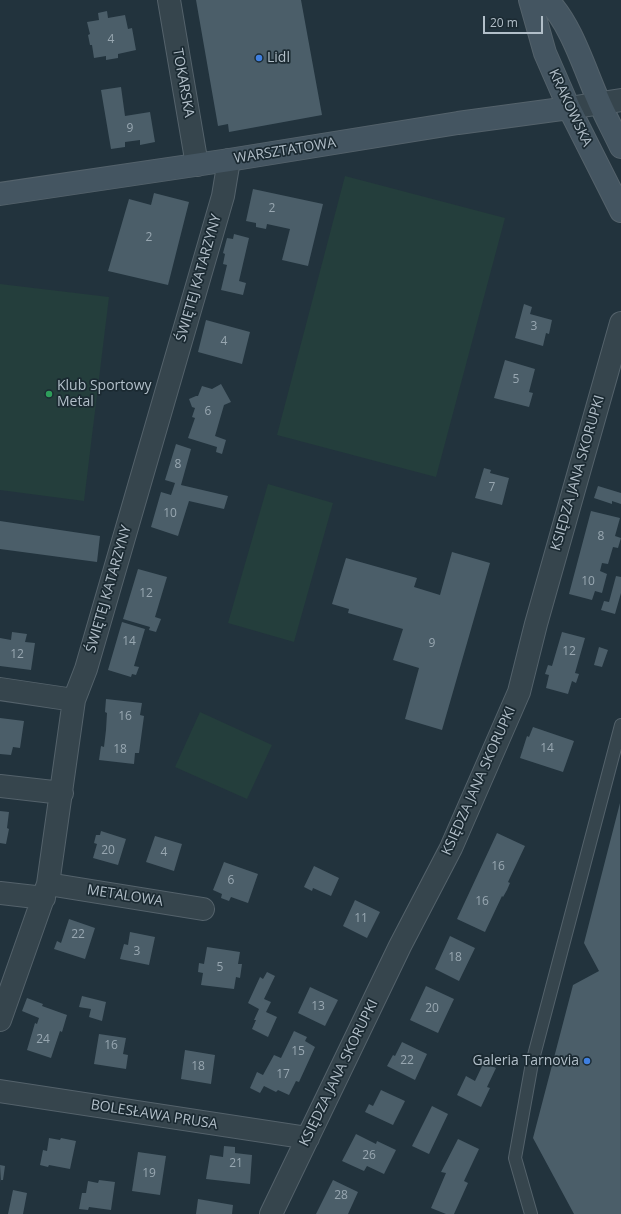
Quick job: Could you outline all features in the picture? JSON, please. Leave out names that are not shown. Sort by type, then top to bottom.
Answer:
[{"type":"street","name":"TOKARSKA","points":[[169,0],[197,165]]},
{"type":"street","name":"KRAKOWSKA","points":[[530,0],[545,53],[569,108],[621,211]]},
{"type":"street","name":"KRAKOWSKA","points":[[547,0],[555,8],[573,41],[599,102],[621,147]]},
{"type":"street","points":[[569,108],[599,102],[621,100]]},
{"type":"street","name":"WARSZTATOWA","points":[[0,194],[197,165],[458,123],[569,108]]},
{"type":"street","name":"ŚWIĘTEJ KATARZYNY","points":[[0,1020],[46,891],[62,794],[74,700],[86,669],[222,196],[229,160]]},
{"type":"street","name":"KSIĘDZA JANA SKORUPKI","points":[[271,1214],[400,946],[451,848],[519,692],[536,624],[621,323]]},
{"type":"street","points":[[0,689],[74,700]]},
{"type":"street","points":[[0,786],[62,794]]},
{"type":"street","name":"METALOWA","points":[[0,893],[46,891],[203,909]]},
{"type":"street","name":"BOLESŁAWA PRUSA","points":[[0,1091],[308,1138]]},
{"type":"lane","points":[[531,1214],[515,1158],[532,1064],[621,725]]},
{"type":"green space","points":[[345,176],[505,218],[436,477],[277,435]]},
{"type":"green space","name":"Klub Sportowy Metal","points":[[0,284],[109,297],[84,501],[0,490]]},
{"type":"green space","points":[[268,484],[333,503],[294,642],[228,623]]},
{"type":"green space","points":[[200,712],[272,745],[247,799],[175,767]]},
{"type":"building","name":"Lidl","points":[[196,0],[301,0],[322,115],[229,132],[228,124],[218,126]]},
{"type":"building","points":[[107,11],[108,18],[125,15],[128,29],[132,28],[136,50],[118,54],[118,58],[106,60],[106,56],[94,58],[92,45],[90,45],[88,35],[90,34],[87,22],[99,20],[98,13]]},
{"type":"building","points":[[121,87],[125,116],[150,112],[155,142],[140,145],[140,140],[125,142],[125,147],[111,149],[101,90]]},
{"type":"building","points":[[253,189],[323,204],[308,266],[282,260],[290,229],[267,224],[266,229],[256,227],[256,223],[246,221]]},
{"type":"building","points":[[154,193],[189,202],[168,285],[108,271],[129,199],[151,205]]},
{"type":"building","points":[[234,234],[249,238],[239,281],[246,283],[243,295],[221,290],[227,265],[223,264],[225,254],[223,253],[227,238],[233,239]]},
{"type":"building","points":[[524,304],[532,307],[530,314],[552,320],[549,334],[546,333],[543,346],[515,338]]},
{"type":"building","points":[[206,320],[250,332],[242,364],[198,352]]},
{"type":"building","points":[[505,360],[535,369],[529,392],[533,393],[529,407],[494,398]]},
{"type":"building","points":[[221,384],[231,402],[224,405],[215,436],[226,440],[222,454],[216,452],[217,447],[188,438],[195,418],[192,417],[195,408],[192,407],[189,399],[198,396],[202,386],[212,389]]},
{"type":"building","points":[[176,444],[191,449],[181,485],[228,496],[224,509],[189,501],[178,536],[151,527],[161,492],[171,495],[175,483],[165,480]]},
{"type":"building","points":[[484,468],[491,470],[490,473],[509,478],[502,505],[475,498]]},
{"type":"building","points":[[598,486],[621,493],[621,504],[612,501],[612,504],[594,498]]},
{"type":"building","points":[[591,511],[620,518],[615,536],[621,538],[618,548],[613,547],[608,564],[602,563],[600,571],[607,574],[602,593],[595,591],[592,600],[569,594]]},
{"type":"building","points":[[0,521],[100,536],[97,562],[0,549]]},
{"type":"building","points":[[452,552],[490,563],[442,730],[405,719],[419,668],[393,660],[403,629],[348,613],[349,609],[332,604],[346,558],[417,578],[414,587],[440,595]]},
{"type":"building","points":[[138,569],[167,577],[155,617],[161,619],[156,632],[149,630],[150,627],[123,619]]},
{"type":"building","points":[[616,576],[621,577],[621,593],[615,614],[601,610],[604,601],[609,602]]},
{"type":"building","points":[[122,622],[145,629],[134,666],[139,667],[136,675],[132,674],[131,677],[108,670]]},
{"type":"building","points":[[12,632],[27,634],[25,642],[35,643],[31,670],[0,666],[0,638],[11,640]]},
{"type":"building","points":[[562,632],[585,638],[575,673],[579,674],[576,683],[572,681],[568,694],[546,688],[549,675],[545,674],[548,665],[552,666]]},
{"type":"building","points":[[599,647],[608,650],[602,667],[594,665]]},
{"type":"building","points":[[106,699],[142,703],[140,715],[144,716],[139,753],[135,753],[134,764],[99,760],[101,746],[104,747],[106,730]]},
{"type":"building","points":[[0,718],[24,721],[20,748],[13,747],[11,755],[0,754]]},
{"type":"building","points":[[533,727],[574,741],[563,772],[520,758],[527,736],[529,737]]},
{"type":"building","name":"Galeria Tarnovia","points":[[620,803],[621,1214],[574,1214],[533,1138],[573,985],[599,971],[584,943]]},
{"type":"building","points":[[0,811],[9,812],[7,828],[9,829],[6,844],[0,843]]},
{"type":"building","points":[[101,831],[126,839],[118,865],[93,858],[97,844],[94,843],[96,835],[100,835]]},
{"type":"building","points":[[497,833],[525,846],[508,882],[510,883],[507,890],[503,897],[502,896],[485,932],[457,919]]},
{"type":"building","points":[[155,836],[182,844],[174,871],[146,862]]},
{"type":"building","points":[[224,862],[258,874],[248,903],[231,897],[229,901],[221,898],[222,894],[213,890]]},
{"type":"building","points":[[314,866],[339,878],[331,896],[313,888],[312,891],[304,887]]},
{"type":"building","points":[[355,900],[380,912],[367,938],[343,926]]},
{"type":"building","points":[[69,919],[95,928],[85,959],[54,949],[57,941],[61,943]]},
{"type":"building","points":[[130,932],[155,937],[149,965],[120,959],[124,944],[128,945]]},
{"type":"building","points":[[450,936],[475,948],[459,981],[435,969]]},
{"type":"building","points":[[207,947],[240,952],[238,964],[242,964],[240,978],[236,977],[234,989],[201,985],[203,973],[198,972],[199,963],[204,964]]},
{"type":"building","points":[[267,972],[275,976],[264,999],[271,1002],[266,1012],[277,1017],[268,1037],[252,1029],[259,1009],[248,1003],[260,977],[263,979]]},
{"type":"building","points":[[426,986],[454,999],[438,1033],[410,1020]]},
{"type":"building","points":[[310,987],[338,1000],[325,1026],[298,1013]]},
{"type":"building","points":[[82,996],[106,1002],[102,1021],[89,1017],[91,1009],[79,1007]]},
{"type":"building","points":[[27,998],[43,1004],[42,1006],[67,1015],[62,1032],[60,1031],[51,1058],[27,1050],[35,1023],[37,1024],[39,1018],[22,1011]]},
{"type":"building","points":[[294,1031],[307,1037],[305,1041],[315,1047],[299,1082],[296,1081],[289,1095],[278,1090],[276,1092],[264,1086],[260,1093],[250,1088],[257,1072],[263,1075],[274,1055],[281,1058]]},
{"type":"building","points":[[99,1034],[126,1038],[123,1054],[128,1055],[126,1069],[94,1064]]},
{"type":"building","points":[[402,1042],[427,1054],[415,1080],[387,1066],[393,1055],[395,1056]]},
{"type":"building","points":[[185,1050],[215,1055],[211,1084],[181,1079]]},
{"type":"building","points":[[484,1062],[496,1068],[487,1087],[490,1088],[481,1107],[457,1095],[466,1076],[475,1081]]},
{"type":"building","points":[[381,1090],[405,1101],[393,1125],[365,1112],[369,1104],[373,1106]]},
{"type":"building","points":[[432,1106],[448,1114],[429,1154],[412,1146]]},
{"type":"building","points":[[356,1134],[376,1144],[377,1141],[396,1150],[384,1174],[367,1166],[364,1171],[342,1161]]},
{"type":"building","points":[[49,1138],[60,1140],[61,1138],[76,1141],[70,1169],[40,1165],[43,1150],[47,1151]]},
{"type":"building","points":[[458,1139],[479,1149],[464,1181],[468,1183],[454,1214],[446,1214],[431,1208],[446,1173],[441,1172]]},
{"type":"building","points":[[224,1146],[235,1147],[235,1153],[252,1155],[250,1184],[206,1179],[210,1155],[223,1157]]},
{"type":"building","points":[[138,1152],[166,1156],[160,1195],[132,1191]]},
{"type":"building","points":[[0,1165],[5,1166],[3,1180],[1,1180],[1,1183]]},
{"type":"building","points":[[99,1180],[115,1182],[111,1210],[89,1207],[88,1210],[79,1209],[82,1193],[86,1193],[88,1181],[98,1183]]},
{"type":"building","points":[[333,1180],[358,1192],[348,1214],[316,1214]]},
{"type":"building","points":[[13,1190],[27,1193],[23,1214],[8,1214]]},
{"type":"building","points":[[198,1199],[233,1205],[232,1214],[196,1214]]},
{"type":"place","name":"Lidl","points":[[259,58]]},
{"type":"place","name":"Klub Sportowy Metal","points":[[49,394]]},
{"type":"place","name":"Galeria Tarnovia","points":[[587,1061]]}]
